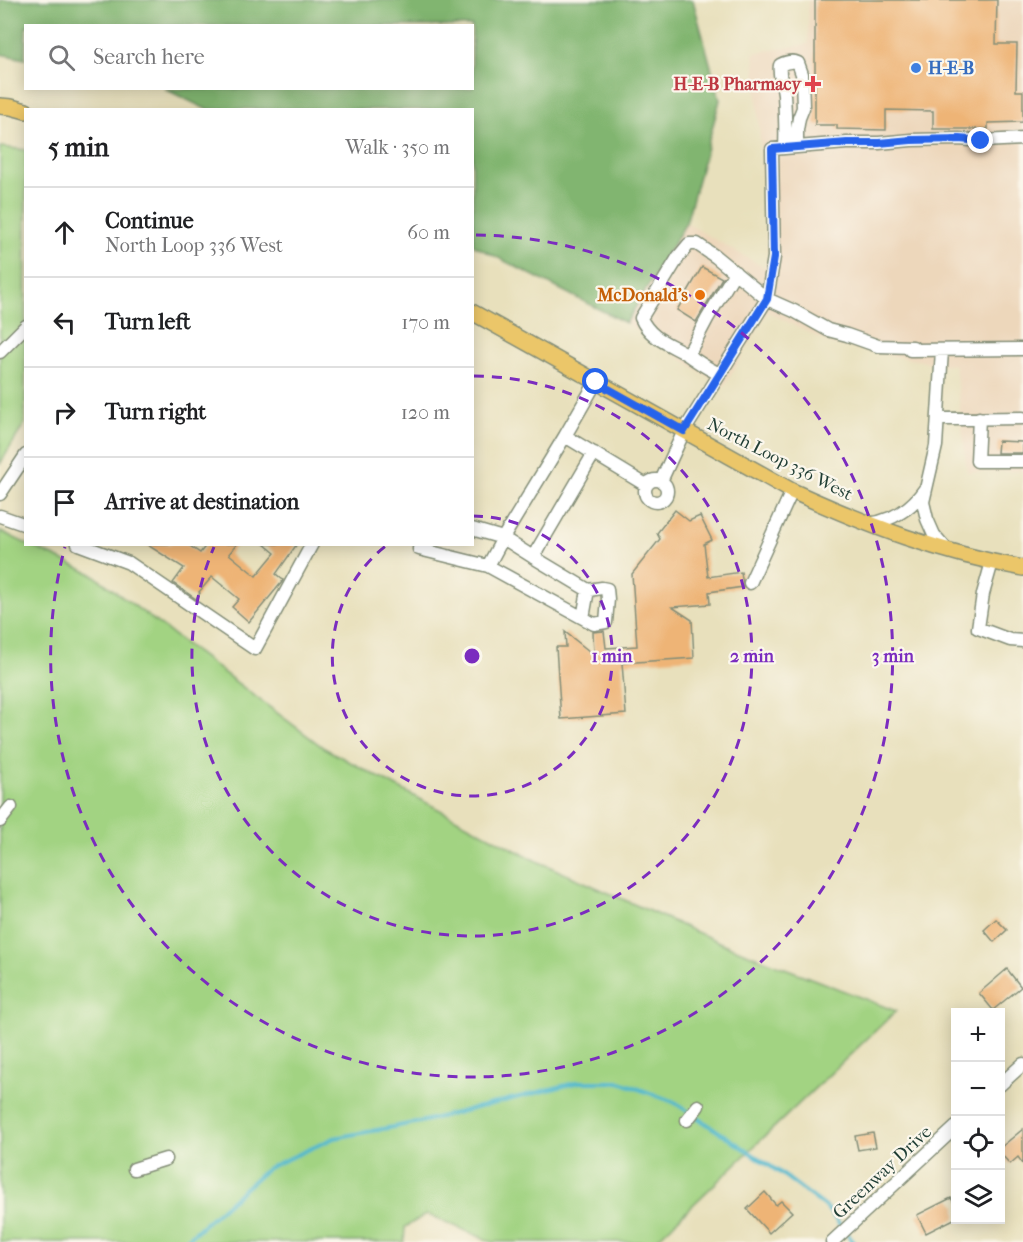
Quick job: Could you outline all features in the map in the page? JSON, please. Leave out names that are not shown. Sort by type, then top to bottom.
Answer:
[{"type":"main road","points":[[0,106],[24,111]]},
{"type":"main road","name":"North Loop 336 West","points":[[474,313],[792,491],[868,524],[912,540],[948,551],[1023,568]]},
{"type":"street","points":[[794,61],[798,63],[802,74],[803,108],[791,147],[779,74],[780,65],[794,61]]},
{"type":"street","points":[[661,481],[684,431],[767,299],[774,257],[772,149],[911,140],[1023,139]]},
{"type":"street","points":[[720,374],[662,342],[645,328],[641,318],[679,256],[689,244],[698,244],[767,299],[828,330],[878,346],[913,347],[910,350],[1023,349]]},
{"type":"street","points":[[688,355],[735,272]]},
{"type":"street","points":[[0,352],[24,328]]},
{"type":"street","points":[[942,350],[936,446],[923,502],[934,535],[948,551]]},
{"type":"street","points":[[488,566],[596,382]]},
{"type":"street","points":[[979,418],[977,461],[1023,461]]},
{"type":"street","points":[[938,419],[1023,418]]},
{"type":"street","points":[[565,436],[646,485]]},
{"type":"street","points":[[533,557],[594,453]]},
{"type":"street","points":[[0,494],[24,458]]},
{"type":"street","points":[[653,480],[661,481],[667,488],[665,496],[658,501],[650,500],[645,493],[646,485],[653,480]]},
{"type":"street","points":[[868,524],[881,523],[902,512],[918,499],[925,488]]},
{"type":"street","points":[[750,583],[792,491]]},
{"type":"street","points":[[0,516],[24,524]]},
{"type":"street","points":[[420,546],[419,549],[488,566],[594,624],[606,622],[607,589],[588,590],[503,538],[474,530]]},
{"type":"street","points":[[83,546],[129,563],[255,649],[311,546]]},
{"type":"street","points":[[992,562],[982,594],[978,628],[1010,640],[1023,641]]},
{"type":"street","points":[[583,618],[588,590]]},
{"type":"street","points":[[0,821],[11,807]]},
{"type":"street","points":[[1005,1080],[1023,1064]]},
{"type":"street","points":[[687,1120],[698,1106]]},
{"type":"street","name":"Greenway Drive","points":[[832,1242],[951,1132]]},
{"type":"street","points":[[134,1169],[166,1159]]},
{"type":"shaded area","points":[[808,0],[1023,0],[1023,471],[967,472],[955,365],[833,345],[768,312],[724,387],[626,323],[686,223],[765,268],[768,254],[754,53],[808,44]]},
{"type":"green space","points":[[0,0],[693,0],[720,100],[686,223],[626,323],[474,246],[474,108],[204,108],[167,90],[474,90],[474,24],[24,24],[24,59],[0,54]]},
{"type":"green space","points":[[0,147],[24,150],[24,425],[0,464]]},
{"type":"green space","points":[[0,531],[24,543],[24,546],[30,546],[92,574],[324,748],[530,858],[728,946],[896,1011],[654,1242],[492,1242],[427,1214],[405,1227],[404,1242],[0,1242]]},
{"type":"building","name":"H-E-B","points":[[815,0],[997,0],[996,44],[1017,44],[1016,91],[1023,91],[1023,122],[988,123],[988,129],[933,129],[933,111],[886,110],[886,130],[837,129],[837,125],[815,125]]},
{"type":"building","name":"McDonald's","points":[[702,267],[722,278],[696,322],[677,310]]},
{"type":"building","points":[[998,441],[1023,442],[1023,453],[997,453]]},
{"type":"building","points":[[675,510],[689,521],[700,516],[712,540],[704,544],[708,577],[741,572],[743,587],[709,592],[710,604],[672,607],[692,620],[694,658],[622,663],[626,714],[561,719],[556,647],[566,647],[565,632],[594,655],[593,632],[604,631],[606,648],[637,646],[632,574],[660,539],[657,533]]},
{"type":"building","points":[[149,546],[190,546],[200,553],[205,546],[235,546],[229,554],[256,576],[275,553],[266,546],[296,546],[276,574],[283,580],[282,582],[249,622],[232,607],[239,599],[212,577],[196,599],[173,583],[184,568]]},
{"type":"building","points":[[996,919],[1007,930],[994,942],[984,930]]},
{"type":"building","points":[[1007,969],[1021,987],[995,1008],[991,1008],[979,993]]},
{"type":"building","points":[[1023,1129],[1023,1164],[1018,1157],[1010,1164],[1005,1158],[1005,1144]]},
{"type":"building","points":[[873,1133],[876,1147],[858,1150],[855,1136]]},
{"type":"building","points":[[765,1192],[776,1205],[781,1201],[792,1212],[769,1233],[747,1209]]},
{"type":"building","points":[[951,1198],[951,1220],[926,1233],[917,1215]]},
{"type":"waterway","points":[[184,1242],[268,1168],[334,1138],[420,1122],[579,1082],[620,1082],[674,1102],[779,1172],[827,1208],[853,1242]]},
{"type":"place","name":"H-E-B","points":[[916,68]]},
{"type":"place","name":"H-E-B Pharmacy","points":[[813,84]]},
{"type":"place","name":"McDonald's","points":[[700,295]]},
{"type":"route","points":[[596,382],[684,431],[767,299],[774,257],[772,149],[911,140],[981,141]]}]
